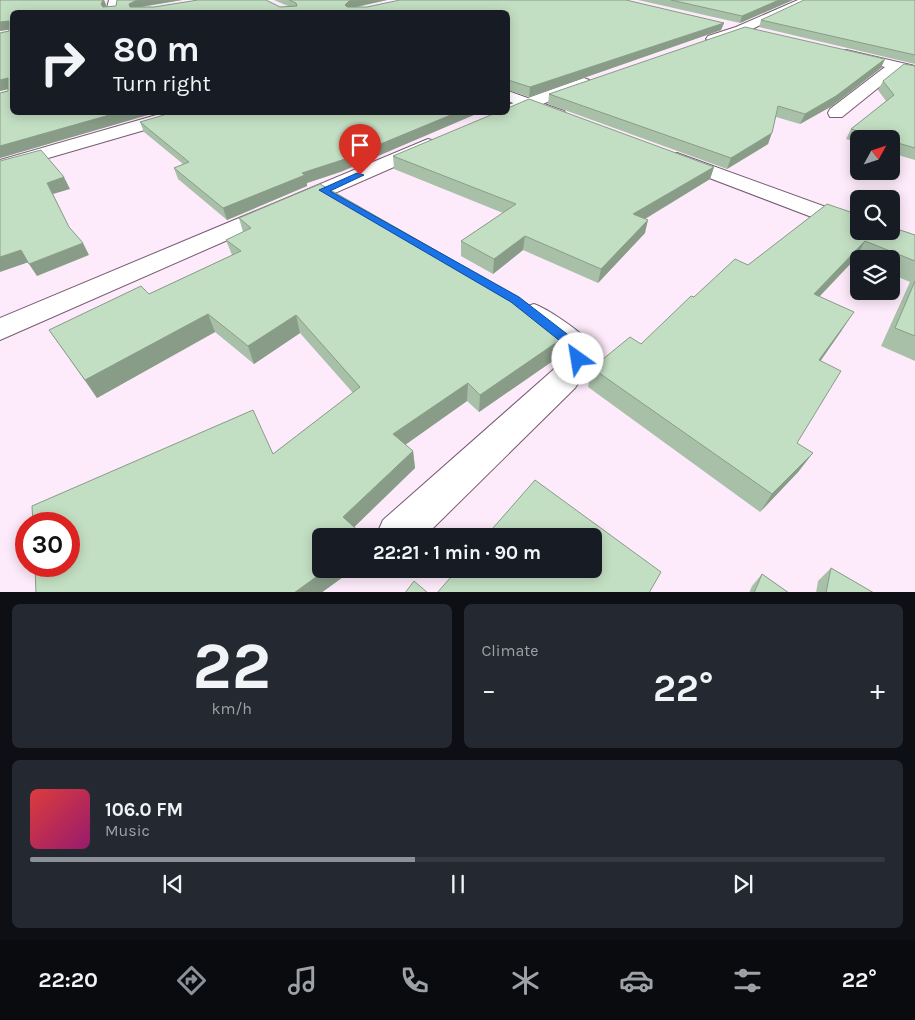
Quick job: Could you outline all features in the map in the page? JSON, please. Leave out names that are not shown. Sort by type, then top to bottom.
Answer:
[{"type":"street","points":[[703,43],[740,30],[807,0]]},
{"type":"street","points":[[712,23],[758,34]]},
{"type":"street","points":[[832,51],[915,70]]},
{"type":"street","points":[[836,114],[896,66]]},
{"type":"street","points":[[510,110],[600,77]]},
{"type":"street","points":[[510,97],[572,120]]},
{"type":"street","points":[[0,166],[177,115]]},
{"type":"street","points":[[0,330],[450,136]]},
{"type":"street","points":[[655,151],[850,224]]},
{"type":"street","points":[[324,190],[357,209]]},
{"type":"street","points":[[404,528],[564,379],[578,359],[576,347],[515,300]]},
{"type":"building","points":[[0,0],[103,0],[101,4],[103,7],[116,6],[117,0],[137,0],[129,4],[130,7],[154,7],[198,0],[266,0],[280,7],[297,6],[296,3],[289,0],[354,0],[349,1],[345,5],[347,7],[367,7],[400,0],[626,0],[724,23],[530,87],[510,81],[510,10],[10,10],[10,115],[109,115],[0,146],[0,93],[8,91],[8,78],[0,80],[0,33],[9,31],[9,21],[0,22]]},
{"type":"building","points":[[671,0],[779,0],[742,16]]},
{"type":"building","points":[[804,0],[915,0],[915,55],[761,20]]},
{"type":"building","points":[[745,27],[885,59],[836,96],[805,114],[778,106],[772,133],[731,158],[549,94]]},
{"type":"building","points":[[904,64],[915,66],[915,148],[900,144],[900,130],[851,129],[894,95],[883,81]]},
{"type":"building","points":[[529,99],[714,167],[633,214],[648,220],[601,269],[525,236],[494,259],[461,241],[516,204],[393,156],[491,115],[510,115],[510,107]]},
{"type":"building","points":[[164,115],[451,115],[342,160],[302,173],[305,175],[223,208],[174,168],[189,162],[140,122]]},
{"type":"building","points":[[41,150],[64,177],[47,183],[69,227],[83,243],[29,264],[21,250],[0,257],[0,161]]},
{"type":"building","points":[[320,184],[505,290],[562,335],[563,338],[480,395],[468,383],[393,434],[413,451],[343,517],[355,528],[312,528],[312,578],[315,578],[295,592],[36,592],[35,577],[80,577],[80,512],[32,512],[32,506],[253,410],[273,454],[360,387],[296,315],[248,346],[208,314],[85,380],[49,330],[141,286],[149,294],[241,251],[226,240],[251,228],[239,218]]},
{"type":"building","points":[[827,204],[850,212],[850,240],[900,240],[900,230],[915,235],[915,261],[900,255],[900,250],[888,250],[865,241],[856,250],[850,250],[850,257],[814,294],[854,312],[819,360],[841,371],[797,443],[813,453],[772,494],[592,368],[630,337],[641,344],[691,296],[694,297],[735,259],[748,265]]},
{"type":"building","points":[[915,281],[915,336],[895,328]]},
{"type":"building","points":[[535,480],[601,528],[493,528]]},
{"type":"building","points":[[602,529],[661,572],[650,592],[438,592],[450,578],[602,578]]},
{"type":"building","points":[[831,568],[872,592],[826,592]]},
{"type":"building","points":[[762,574],[788,592],[754,592]]},
{"type":"building","points":[[414,581],[427,592],[406,592]]},
{"type":"route","points":[[360,175],[324,190],[515,300],[576,347],[578,359]]}]
